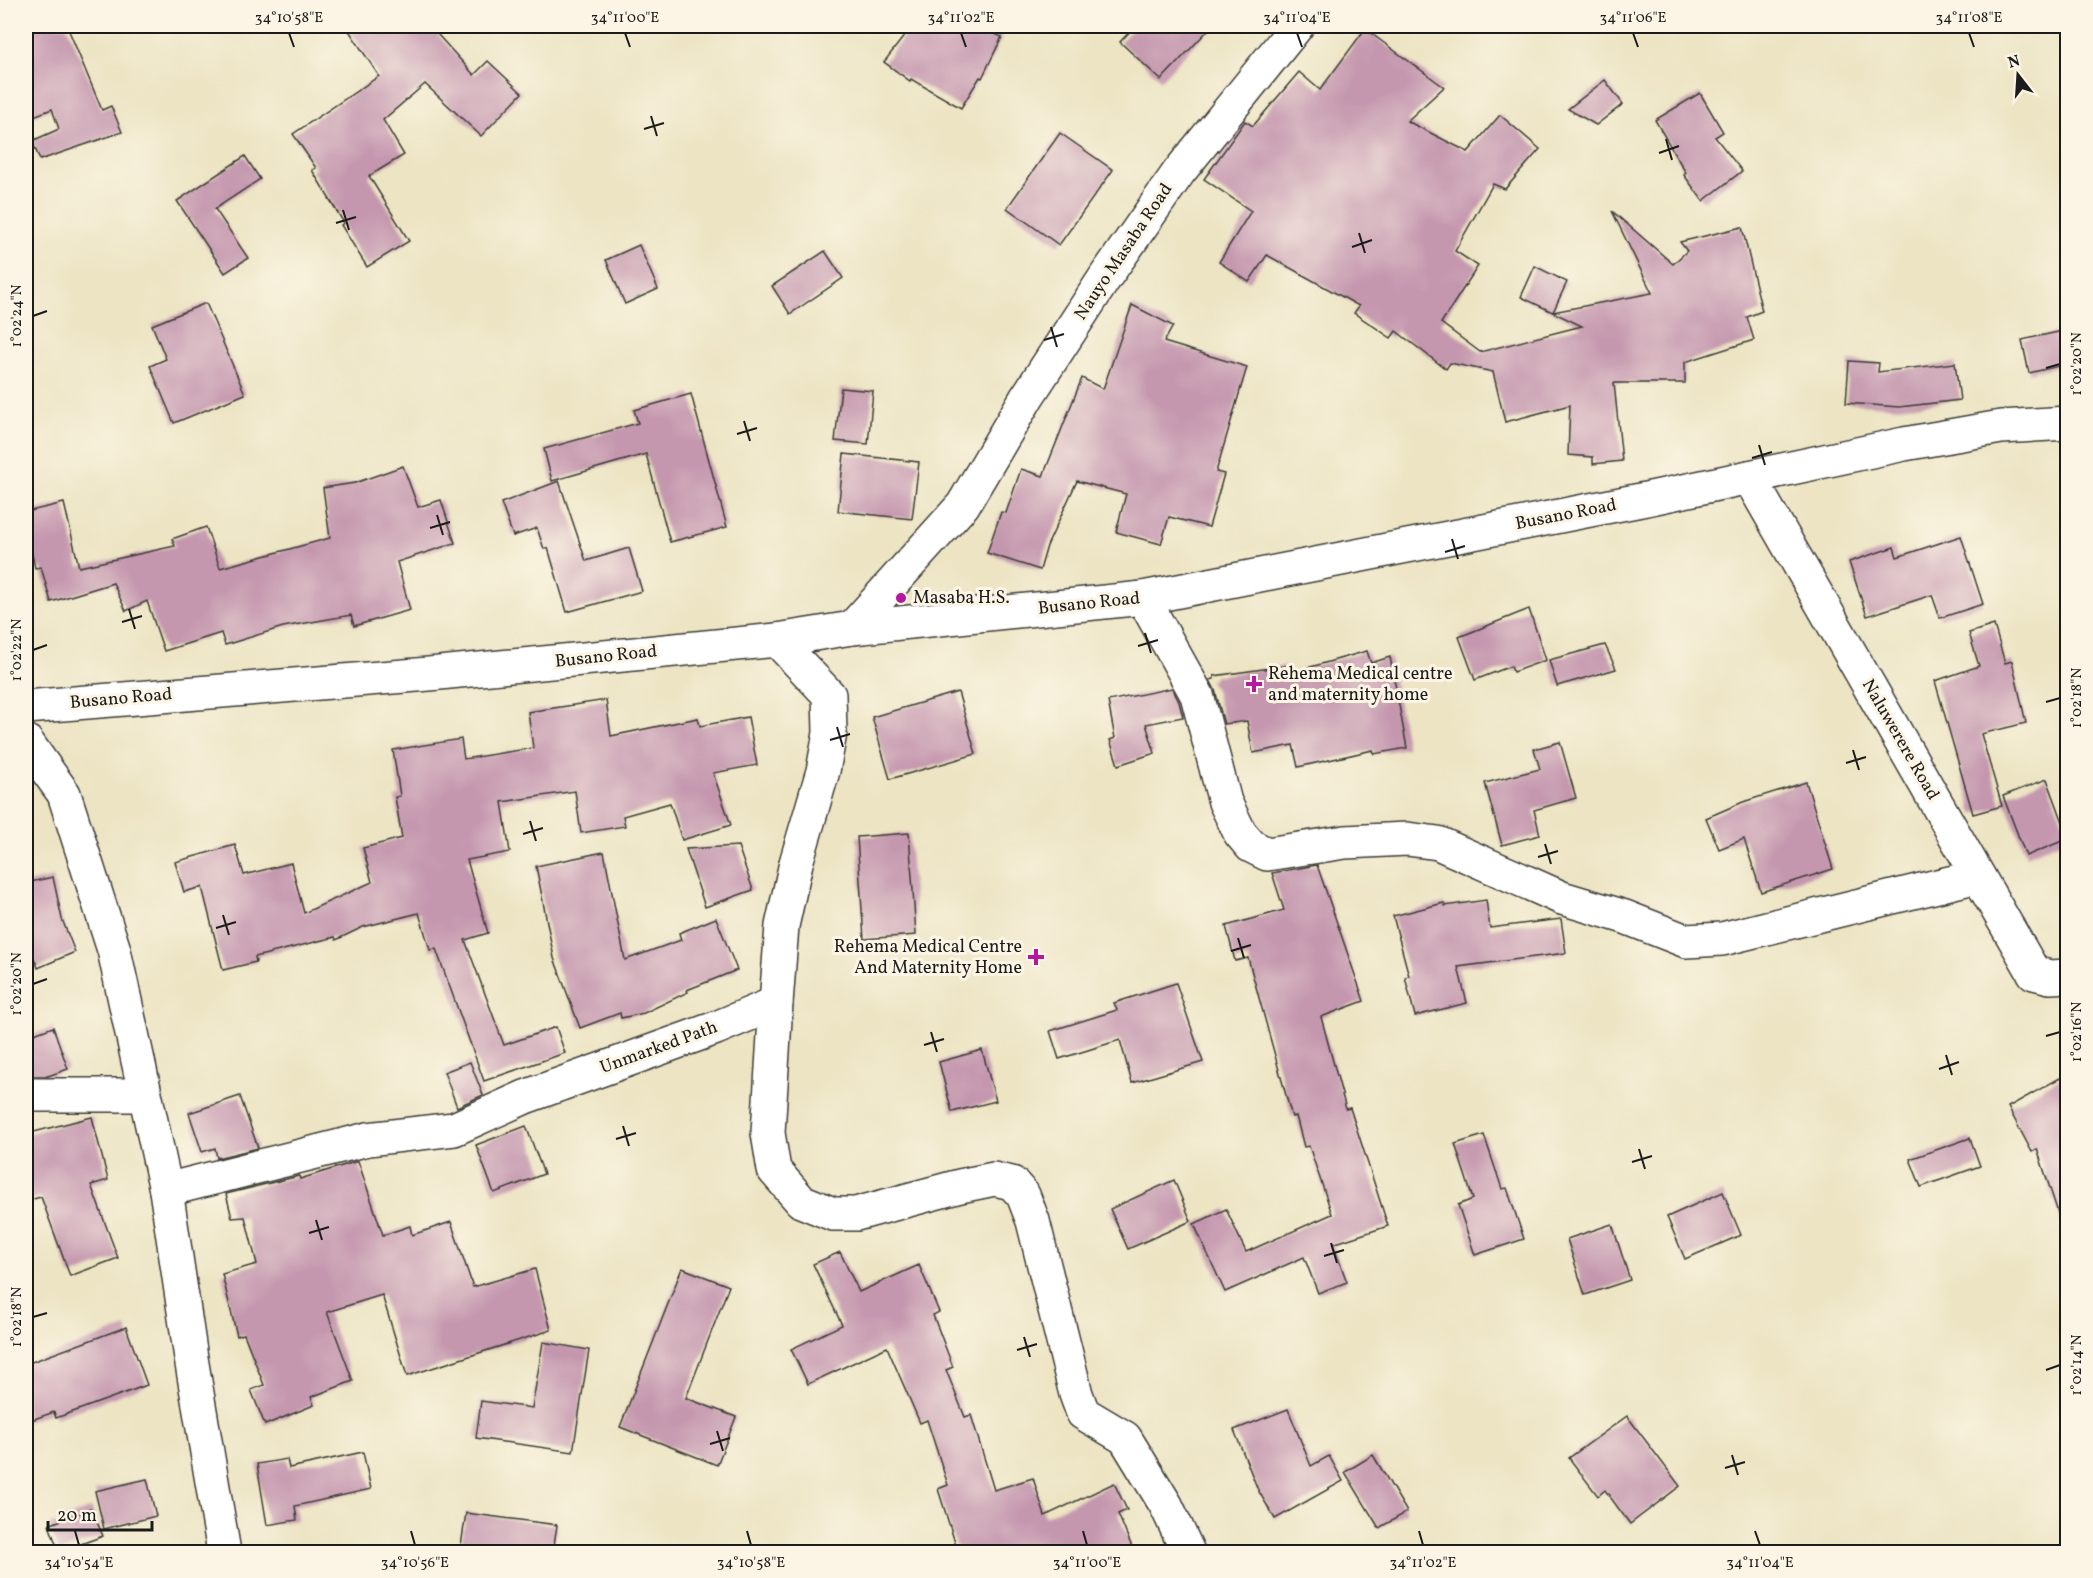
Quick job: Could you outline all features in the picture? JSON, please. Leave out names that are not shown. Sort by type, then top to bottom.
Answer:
[{"type":"street","name":"Nauyo Masaba Road","points":[[852,628],[963,505],[1027,397],[1106,276],[1179,171],[1297,26]]},
{"type":"street","name":"Busano Road","points":[[26,707],[429,674],[777,640],[852,628],[1143,598],[1904,444],[2001,427],[2067,423]]},
{"type":"street","name":"Naluwerere Road","points":[[1749,477],[2034,973],[2050,977],[2067,976]]},
{"type":"street","points":[[1143,598],[1197,695],[1226,802],[1240,833],[1251,846],[1267,854],[1345,842],[1407,838],[1438,843],[1562,898],[1625,917],[1686,941],[1722,939],[1978,876]]},
{"type":"street","points":[[777,640],[829,695],[830,733],[823,771],[796,863],[782,926],[768,1133],[774,1170],[801,1201],[833,1214],[856,1214],[994,1179],[1012,1183],[1023,1195],[1033,1221],[1076,1394],[1083,1413],[1125,1438],[1166,1505],[1188,1552]]},
{"type":"street","points":[[26,741],[64,794],[114,950],[166,1190],[190,1358],[225,1552]]},
{"type":"street","name":"Unmarked Path","points":[[166,1190],[368,1139],[454,1129],[525,1097],[716,1028],[776,1003]]},
{"type":"street","points":[[26,1095],[144,1095]]},
{"type":"building","points":[[26,26],[67,26],[102,110],[111,106],[122,132],[40,160],[32,141],[59,129],[52,109],[26,119]]},
{"type":"building","points":[[346,26],[430,26],[474,75],[488,61],[522,93],[481,136],[425,84],[383,120],[404,155],[369,176],[409,241],[367,267],[341,225],[344,223],[312,170],[316,168],[293,134],[379,76]]},
{"type":"building","points":[[912,26],[977,26],[1002,37],[982,78],[980,77],[961,108],[911,79],[910,81],[884,62]]},
{"type":"building","points":[[1135,26],[1212,26],[1161,80],[1120,42]]},
{"type":"building","points":[[1365,29],[1444,87],[1407,121],[1468,152],[1500,115],[1540,149],[1505,189],[1493,184],[1455,251],[1478,266],[1441,323],[1480,352],[1582,326],[1521,297],[1535,266],[1567,282],[1553,312],[1652,293],[1612,211],[1673,264],[1687,251],[1680,242],[1742,227],[1762,311],[1747,317],[1754,340],[1685,362],[1685,383],[1614,383],[1622,461],[1593,464],[1593,457],[1568,455],[1570,405],[1505,422],[1493,372],[1450,363],[1446,369],[1396,331],[1391,338],[1354,313],[1359,306],[1267,255],[1249,282],[1219,262],[1251,211],[1204,179],[1245,121],[1253,126],[1299,72],[1320,90]]},
{"type":"building","points":[[1605,80],[1623,104],[1596,125],[1568,109]]},
{"type":"building","points":[[1700,93],[1723,132],[1715,137],[1742,171],[1703,201],[1684,175],[1686,173],[1655,120]]},
{"type":"building","points":[[1060,133],[1113,170],[1059,245],[1007,208]]},
{"type":"building","points":[[245,156],[260,179],[215,209],[248,258],[225,273],[177,201]]},
{"type":"building","points":[[639,245],[658,289],[625,304],[606,260]]},
{"type":"building","points":[[825,251],[843,278],[790,314],[772,286]]},
{"type":"building","points":[[206,303],[245,394],[174,423],[150,366],[166,359],[152,325]]},
{"type":"building","points":[[1132,305],[1173,326],[1164,342],[1247,367],[1216,472],[1224,474],[1209,527],[1169,517],[1161,544],[1116,532],[1126,494],[1077,481],[1047,546],[1040,570],[987,553],[1001,512],[1006,513],[1021,469],[1043,476],[1082,378],[1103,389]]},
{"type":"building","points":[[2067,330],[2067,364],[2029,373],[2022,340]]},
{"type":"building","points":[[1849,361],[1879,363],[1878,372],[1955,363],[1960,400],[1899,407],[1846,403]]},
{"type":"building","points":[[841,388],[873,391],[868,444],[835,441]]},
{"type":"building","points":[[691,394],[727,527],[670,542],[646,454],[552,481],[544,449],[638,423],[634,410]]},
{"type":"building","points":[[844,454],[919,462],[912,519],[838,511]]},
{"type":"building","points":[[403,466],[418,507],[441,500],[455,543],[397,562],[410,610],[354,626],[351,615],[283,627],[225,645],[221,633],[164,651],[147,601],[126,611],[113,583],[51,602],[41,567],[35,568],[26,527],[26,512],[64,503],[79,567],[175,546],[172,539],[206,527],[220,568],[330,538],[323,488],[355,483]]},
{"type":"building","points":[[559,481],[586,561],[629,548],[642,591],[567,612],[548,548],[544,549],[537,528],[513,536],[501,503]]},
{"type":"building","points":[[1961,536],[1983,604],[1940,618],[1932,595],[1867,616],[1849,562],[1894,547],[1897,557]]},
{"type":"building","points":[[1529,609],[1546,660],[1513,672],[1511,666],[1475,680],[1459,637]]},
{"type":"building","points":[[1994,625],[2005,663],[2012,661],[2026,723],[1981,734],[2002,806],[1973,814],[1935,681],[1979,666],[1969,633]]},
{"type":"building","points":[[1605,645],[1616,669],[1557,686],[1549,660]]},
{"type":"building","points":[[1367,651],[1371,663],[1390,657],[1407,748],[1374,754],[1373,750],[1298,767],[1293,745],[1253,753],[1247,721],[1224,724],[1210,680],[1214,679],[1214,676],[1285,666],[1286,674]]},
{"type":"building","points":[[1172,688],[1183,717],[1146,724],[1155,753],[1118,765],[1110,740],[1115,738],[1108,701]]},
{"type":"building","points":[[958,692],[976,754],[890,779],[872,717]]},
{"type":"building","points":[[606,700],[611,736],[698,718],[700,726],[748,717],[757,765],[713,773],[731,825],[682,840],[670,803],[623,816],[625,826],[581,833],[575,791],[502,802],[510,852],[467,860],[488,933],[465,940],[504,1045],[556,1027],[565,1053],[484,1081],[436,949],[430,950],[419,913],[363,927],[336,940],[335,937],[255,957],[256,962],[223,970],[202,887],[184,892],[175,862],[235,845],[244,875],[291,863],[304,913],[372,882],[363,848],[402,838],[395,797],[400,796],[393,750],[461,739],[464,759],[533,748],[528,712]]},
{"type":"building","points":[[1560,742],[1576,798],[1534,810],[1540,835],[1502,845],[1485,783],[1540,769],[1534,749]]},
{"type":"building","points":[[2047,779],[2067,833],[2067,839],[2026,856],[2003,796]]},
{"type":"building","points":[[1806,782],[1833,869],[1761,892],[1744,839],[1719,849],[1706,818],[1743,802]]},
{"type":"building","points":[[909,833],[916,935],[864,939],[857,837]]},
{"type":"building","points":[[738,846],[753,890],[705,907],[686,849]]},
{"type":"building","points":[[604,852],[625,960],[681,940],[679,933],[716,918],[737,970],[687,990],[688,992],[644,1013],[621,1018],[620,1013],[580,1028],[554,958],[536,866]]},
{"type":"building","points":[[1317,865],[1364,1001],[1321,1017],[1346,1109],[1350,1108],[1388,1226],[1333,1244],[1347,1282],[1318,1293],[1304,1257],[1225,1292],[1194,1224],[1226,1209],[1246,1252],[1332,1214],[1309,1146],[1304,1147],[1296,1116],[1292,1117],[1248,958],[1235,961],[1226,926],[1284,910],[1272,873]]},
{"type":"building","points":[[53,877],[62,919],[75,952],[38,968],[26,937],[26,883]]},
{"type":"building","points":[[1486,900],[1490,928],[1561,919],[1566,953],[1458,967],[1467,1003],[1415,1016],[1405,977],[1409,976],[1393,916],[1444,903],[1445,906]]},
{"type":"building","points":[[1176,983],[1203,1062],[1132,1083],[1120,1040],[1059,1059],[1050,1031],[1117,1010],[1114,1003]]},
{"type":"building","points":[[53,1027],[68,1069],[48,1076],[26,1076],[26,1037]]},
{"type":"building","points":[[982,1050],[996,1101],[952,1112],[939,1062]]},
{"type":"building","points":[[470,1062],[483,1095],[457,1107],[444,1072]]},
{"type":"building","points":[[2067,1074],[2067,1224],[2062,1225],[2037,1149],[2032,1152],[2008,1107]]},
{"type":"building","points":[[240,1096],[258,1148],[217,1158],[215,1148],[202,1152],[189,1113]]},
{"type":"building","points":[[92,1117],[108,1180],[91,1185],[118,1258],[70,1276],[41,1197],[26,1201],[26,1134]]},
{"type":"building","points":[[526,1126],[544,1174],[494,1193],[476,1145]]},
{"type":"building","points":[[1484,1135],[1502,1189],[1507,1188],[1524,1239],[1475,1255],[1458,1205],[1473,1199],[1455,1144]]},
{"type":"building","points":[[1970,1138],[1980,1166],[1921,1187],[1910,1159]]},
{"type":"building","points":[[358,1161],[383,1235],[410,1226],[412,1235],[451,1222],[473,1287],[535,1269],[551,1330],[407,1376],[382,1295],[327,1312],[353,1381],[311,1397],[314,1405],[265,1425],[251,1390],[264,1385],[244,1334],[237,1336],[222,1274],[257,1264],[245,1217],[232,1218],[226,1194],[299,1176],[300,1179]]},
{"type":"building","points":[[1174,1180],[1191,1221],[1128,1249],[1110,1209]]},
{"type":"building","points":[[1723,1192],[1741,1235],[1685,1259],[1667,1217]]},
{"type":"building","points":[[1612,1224],[1630,1280],[1585,1295],[1567,1239]]},
{"type":"building","points":[[840,1252],[859,1292],[919,1265],[939,1312],[933,1315],[953,1367],[946,1370],[965,1417],[971,1415],[994,1490],[1033,1478],[1045,1516],[1114,1483],[1127,1510],[1118,1514],[1134,1552],[958,1552],[938,1489],[948,1485],[927,1420],[920,1423],[887,1347],[808,1384],[791,1349],[842,1325],[813,1264]]},
{"type":"building","points":[[682,1268],[729,1286],[686,1398],[736,1417],[717,1465],[620,1427]]},
{"type":"building","points":[[126,1327],[147,1385],[56,1418],[54,1412],[26,1422],[26,1364]]},
{"type":"building","points":[[543,1342],[589,1350],[573,1452],[476,1438],[481,1401],[532,1408]]},
{"type":"building","points":[[1288,1409],[1311,1466],[1329,1456],[1343,1481],[1275,1519],[1258,1490],[1234,1430]]},
{"type":"building","points":[[1627,1416],[1680,1486],[1630,1524],[1605,1490],[1598,1496],[1569,1458]]},
{"type":"building","points":[[363,1452],[371,1489],[295,1506],[297,1520],[267,1525],[257,1464],[287,1459],[289,1468]]},
{"type":"building","points":[[1373,1455],[1407,1512],[1379,1528],[1345,1472]]},
{"type":"building","points":[[147,1479],[156,1516],[104,1529],[95,1491]]},
{"type":"building","points":[[91,1508],[103,1536],[59,1552],[49,1525]]},
{"type":"building","points":[[466,1513],[557,1525],[553,1552],[460,1552]]},
{"type":"place","name":"Masaba H.S.","points":[[901,598]]},
{"type":"place","name":"Rehema Medical centre and maternity home","points":[[1254,684]]},
{"type":"place","name":"Rehema Medical Centre And Maternity Home","points":[[1036,957]]}]
